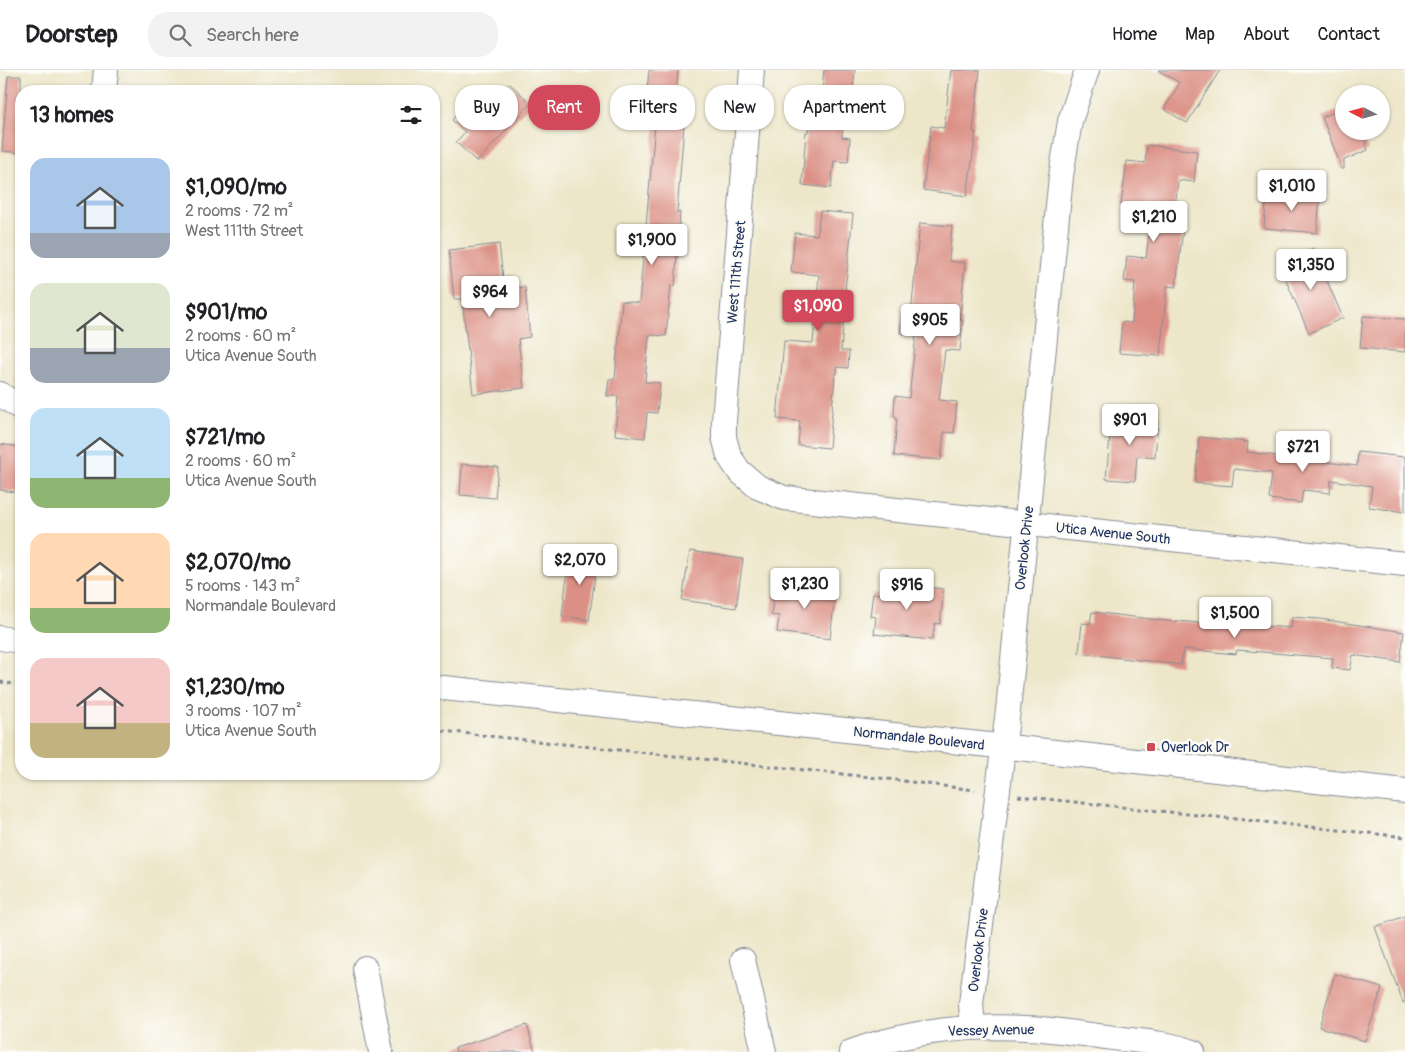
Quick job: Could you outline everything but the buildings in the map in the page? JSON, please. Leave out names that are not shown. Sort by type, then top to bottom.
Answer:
[{"type":"street","points":[[105,85],[106,70]]},
{"type":"street","name":"West 111th Street","points":[[739,471],[729,456],[724,437],[724,421],[752,70]]},
{"type":"street","name":"Overlook Drive","points":[[973,1028],[971,1004],[1008,710],[1061,176],[1070,121],[1087,70]]},
{"type":"street","points":[[0,394],[15,404]]},
{"type":"street","name":"Utica Avenue South","points":[[739,471],[758,487],[784,498],[1405,564]]},
{"type":"street","points":[[0,638],[15,640]]},
{"type":"street","name":"Normandale Boulevard","points":[[440,688],[1405,791]]},
{"type":"street","points":[[743,960],[764,1052]]},
{"type":"street","points":[[365,968],[381,1052]]},
{"type":"street","name":"Vessey Avenue","points":[[851,1052],[919,1034],[973,1028],[1028,1028],[1150,1042],[1193,1052]]},
{"type":"path","points":[[0,682],[15,684]]},
{"type":"path","points":[[440,731],[888,779],[997,794],[1405,837]]},
{"type":"place","name":"Overlook Dr","points":[[1151,747]]}]
